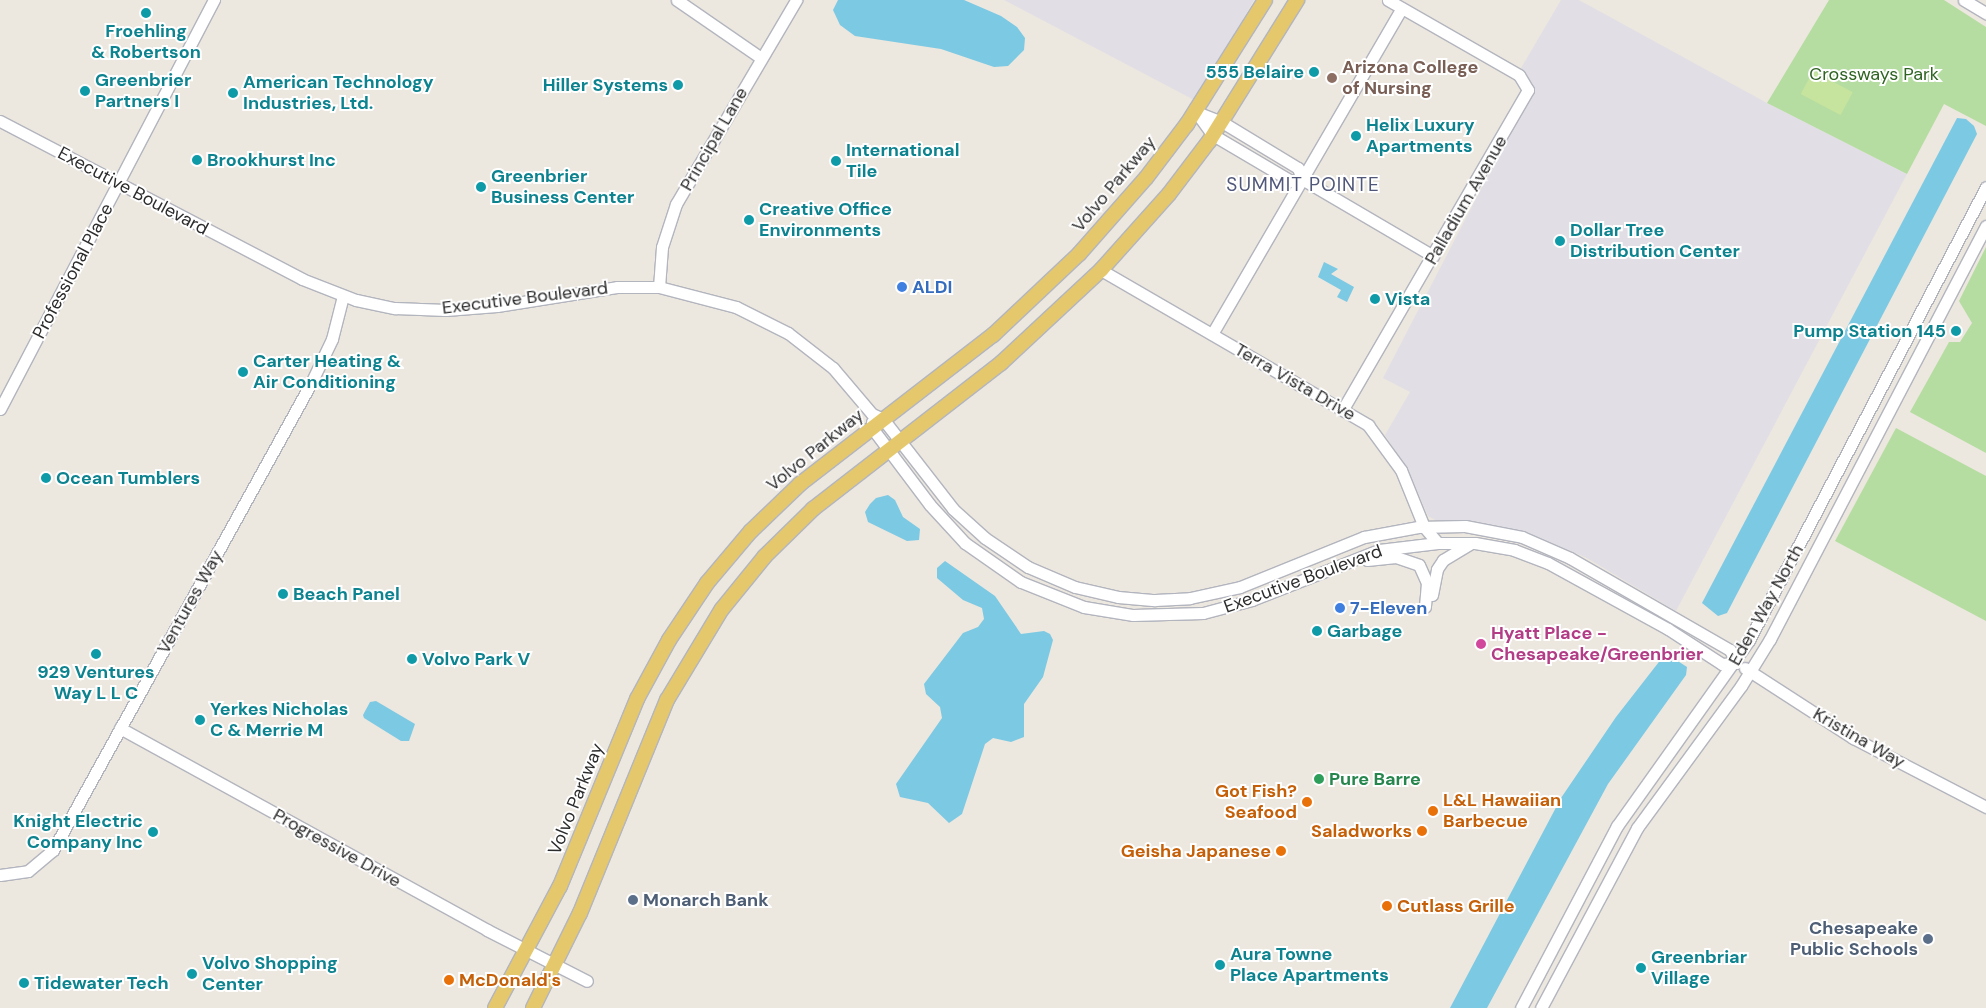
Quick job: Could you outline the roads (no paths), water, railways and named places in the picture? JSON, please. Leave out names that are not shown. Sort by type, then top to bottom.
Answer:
[{"type":"main road","name":"Volvo Parkway","points":[[495,1008],[560,886],[637,699],[688,610],[728,556],[775,506],[876,420],[986,340],[1058,275],[1124,204],[1196,112],[1265,0]]},
{"type":"main road","points":[[533,1008],[556,965],[658,719],[703,636],[743,582],[788,532],[838,487],[1007,358],[1101,270],[1168,194],[1213,135],[1297,0]]},
{"type":"street","name":"Professional Place","points":[[0,409],[214,0]]},
{"type":"street","points":[[677,0],[761,58]]},
{"type":"street","name":"Principal Lane","points":[[659,287],[662,247],[676,204],[796,0]]},
{"type":"street","points":[[1212,334],[1402,8],[1388,0]]},
{"type":"street","points":[[1964,0],[1986,13]]},
{"type":"street","name":"Palladium Avenue","points":[[1343,409],[1526,95],[1526,83],[1512,71],[1402,8]]},
{"type":"street","points":[[1196,112],[1222,122],[1298,168],[1302,179],[1433,256]]},
{"type":"street","points":[[1196,112],[1213,135],[1291,181],[1302,179]]},
{"type":"street","name":"Executive Boulevard","points":[[0,121],[302,279],[343,296],[395,308],[446,310],[497,306],[608,288],[659,287],[736,307],[779,327],[833,368],[876,420],[941,518],[978,554],[1021,582],[1084,607],[1133,615],[1204,613],[1252,600],[1379,550],[1438,542],[1473,543],[1500,547],[1548,563],[1668,629],[1722,664],[1736,663],[1731,651],[1676,617],[1548,548],[1490,530],[1424,526],[1364,538],[1223,592],[1164,600],[1105,595],[1043,575],[998,549],[952,509],[894,445]]},
{"type":"street","name":"Eden Way North","points":[[1521,1008],[1617,826],[1736,663],[1985,188]]},
{"type":"street","name":"Eden Way North","points":[[1541,1008],[1637,828],[1750,672],[1786,609],[1986,226]]},
{"type":"street","name":"Terra Vista Drive","points":[[1101,270],[1368,425],[1382,441],[1401,470],[1424,526],[1438,542]]},
{"type":"street","name":"Ventures Way","points":[[0,875],[28,871],[46,859],[323,360],[343,296]]},
{"type":"street","points":[[1345,562],[1396,556],[1414,562],[1426,576],[1425,607],[1431,598],[1437,569],[1443,560],[1473,543]]},
{"type":"street","name":"Kristina Way","points":[[1736,663],[1853,738],[1986,807]]},
{"type":"street","name":"Progressive Drive","points":[[120,728],[527,951],[587,981]]},
{"type":"water","points":[[838,0],[964,0],[1001,16],[1017,27],[1025,38],[1024,50],[1008,66],[994,67],[941,49],[855,36],[840,25],[833,10]]},
{"type":"water","points":[[1957,118],[1966,119],[1974,126],[1977,134],[1727,613],[1718,616],[1702,603]]},
{"type":"water","points":[[1324,262],[1338,269],[1331,274],[1354,287],[1347,302],[1337,297],[1341,290],[1318,277]]},
{"type":"water","points":[[888,495],[895,500],[903,517],[920,529],[919,540],[907,541],[868,522],[865,512],[870,504],[876,498]]},
{"type":"water","points":[[945,561],[995,596],[1021,634],[1044,631],[1050,634],[1053,640],[1043,677],[1024,704],[1024,737],[1011,742],[993,738],[985,744],[962,814],[949,823],[928,803],[900,797],[896,784],[942,718],[940,707],[926,694],[924,684],[963,633],[978,627],[984,619],[982,608],[963,600],[937,578],[937,568]]},
{"type":"water","points":[[1670,656],[1687,667],[1686,675],[1608,784],[1487,1008],[1450,1008],[1561,798],[1616,717],[1662,658]]},
{"type":"water","points":[[376,701],[415,724],[409,741],[401,741],[364,718],[363,715],[370,702]]},
{"type":"place","name":"Froehling & Robertson","points":[[146,13]]},
{"type":"place","name":"555 Belaire","points":[[1314,72]]},
{"type":"place","name":"Arizona College of Nursing","points":[[1332,78]]},
{"type":"place","name":"Hiller Systems","points":[[678,85]]},
{"type":"place","name":"Greenbrier Partners I","points":[[85,91]]},
{"type":"place","name":"American Technology Industries, Ltd.","points":[[233,93]]},
{"type":"place","name":"Helix Luxury Apartments","points":[[1356,136]]},
{"type":"place","name":"Brookhurst Inc","points":[[197,160]]},
{"type":"place","name":"International Tile","points":[[836,161]]},
{"type":"place","name":"Greenbrier Business Center","points":[[481,187]]},
{"type":"place","name":"Creative Office Environments","points":[[749,220]]},
{"type":"place","name":"Dollar Tree Distribution Center","points":[[1560,241]]},
{"type":"place","name":"ALDI","points":[[902,287]]},
{"type":"place","name":"Vista","points":[[1375,299]]},
{"type":"place","name":"Pump Station 145","points":[[1956,331]]},
{"type":"place","name":"Carter Heating & Air Conditioning","points":[[243,372]]},
{"type":"place","name":"Ocean Tumblers","points":[[46,478]]},
{"type":"place","name":"Beach Panel","points":[[283,594]]},
{"type":"place","name":"7-Eleven","points":[[1340,608]]},
{"type":"place","name":"Garbage","points":[[1317,631]]},
{"type":"place","name":"Hyatt Place - Chesapeake/Greenbrier","points":[[1481,644]]},
{"type":"place","name":"929 Ventures Way L L C","points":[[96,654]]},
{"type":"place","name":"Volvo Park V","points":[[412,659]]},
{"type":"place","name":"Yerkes Nicholas C & Merrie M","points":[[200,720]]},
{"type":"place","name":"Pure Barre","points":[[1319,779]]},
{"type":"place","name":"Got Fish? Seafood","points":[[1307,802]]},
{"type":"place","name":"L&L Hawaiian Barbecue","points":[[1433,811]]},
{"type":"place","name":"Saladworks","points":[[1422,831]]},
{"type":"place","name":"Knight Electric Company Inc","points":[[153,832]]},
{"type":"place","name":"Geisha Japanese","points":[[1281,851]]},
{"type":"place","name":"Monarch Bank","points":[[633,900]]},
{"type":"place","name":"Cutlass Grille","points":[[1387,906]]},
{"type":"place","name":"Chesapeake Public Schools","points":[[1928,939]]},
{"type":"place","name":"Aura Towne Place Apartments","points":[[1220,965]]},
{"type":"place","name":"Greenbriar Village","points":[[1641,968]]},
{"type":"place","name":"Volvo Shopping Center","points":[[192,974]]},
{"type":"place","name":"McDonald's","points":[[449,980]]},
{"type":"place","name":"Tidewater Tech","points":[[24,983]]},
{"type":"district","name":"SUMMIT POINTE","points":[[1303,185]]},
{"type":"park label","name":"Crossways Park","points":[[1874,74]]}]
